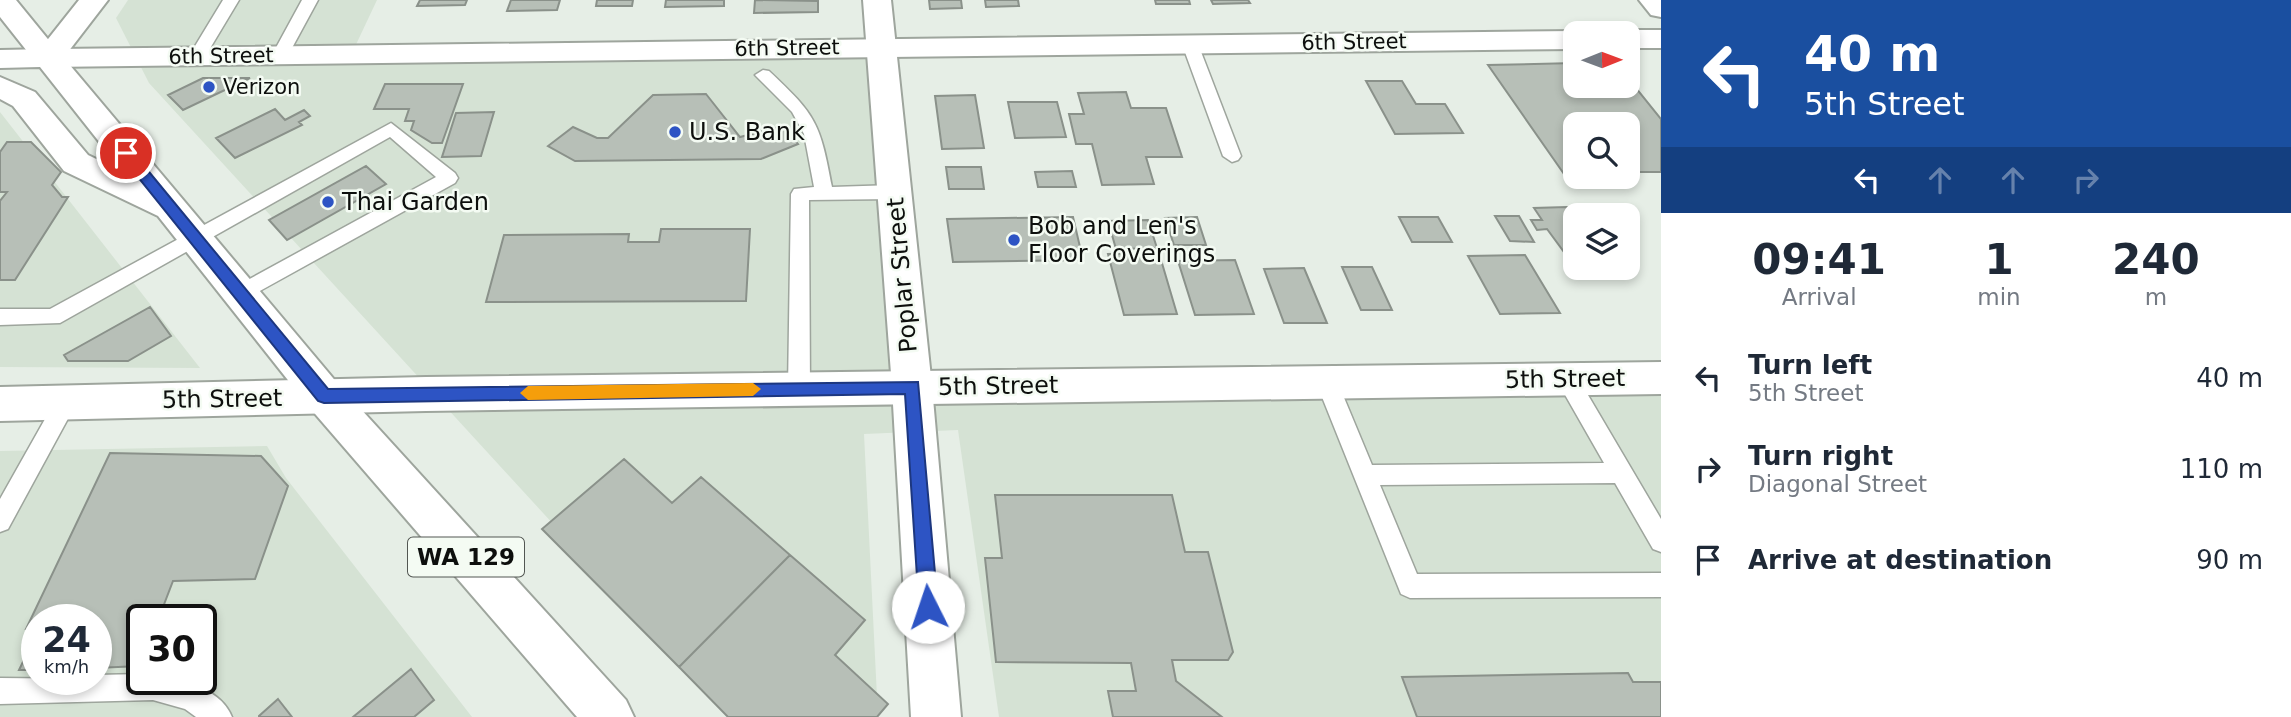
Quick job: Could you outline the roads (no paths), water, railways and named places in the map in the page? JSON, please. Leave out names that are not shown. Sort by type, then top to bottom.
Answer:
[{"type":"main road","points":[[2,0],[48,58],[94,0]]},
{"type":"main road","name":"Poplar Street","points":[[877,0],[912,387],[936,717]]},
{"type":"main road","points":[[1653,0],[1661,9]]},
{"type":"main road","points":[[1640,39],[1661,39]]},
{"type":"main road","name":"6th Street","points":[[0,59],[1563,40]]},
{"type":"main road","name":"WA 129","points":[[48,58],[324,396],[608,717]]},
{"type":"main road","name":"WA 129","points":[[0,87],[24,100],[76,163],[172,210]]},
{"type":"main road","name":"5th Street","points":[[0,404],[324,396],[1661,378]]},
{"type":"lane","points":[[197,56],[231,0]]},
{"type":"lane","points":[[280,55],[310,0]]},
{"type":"lane","points":[[1190,44],[1233,156]]},
{"type":"lane","points":[[763,75],[799,109],[813,134],[824,194]]},
{"type":"lane","points":[[0,317],[53,317],[391,129],[449,178],[240,293]]},
{"type":"lane","points":[[799,389],[800,194],[894,192]]},
{"type":"lane","points":[[1567,379],[1661,541]]},
{"type":"lane","points":[[1327,382],[1410,586],[1661,585]]},
{"type":"lane","points":[[0,521],[66,402]]},
{"type":"lane","points":[[1365,475],[1622,472]]},
{"type":"lane","points":[[0,691],[153,687],[192,698],[219,717]]},
{"type":"place","name":"Verizon","points":[[209,87]]},
{"type":"place","name":"U.S. Bank","points":[[675,132]]},
{"type":"place","name":"Thai Garden","points":[[328,202]]},
{"type":"place","name":"Bob and Len's Floor Coverings","points":[[1014,240]]}]
